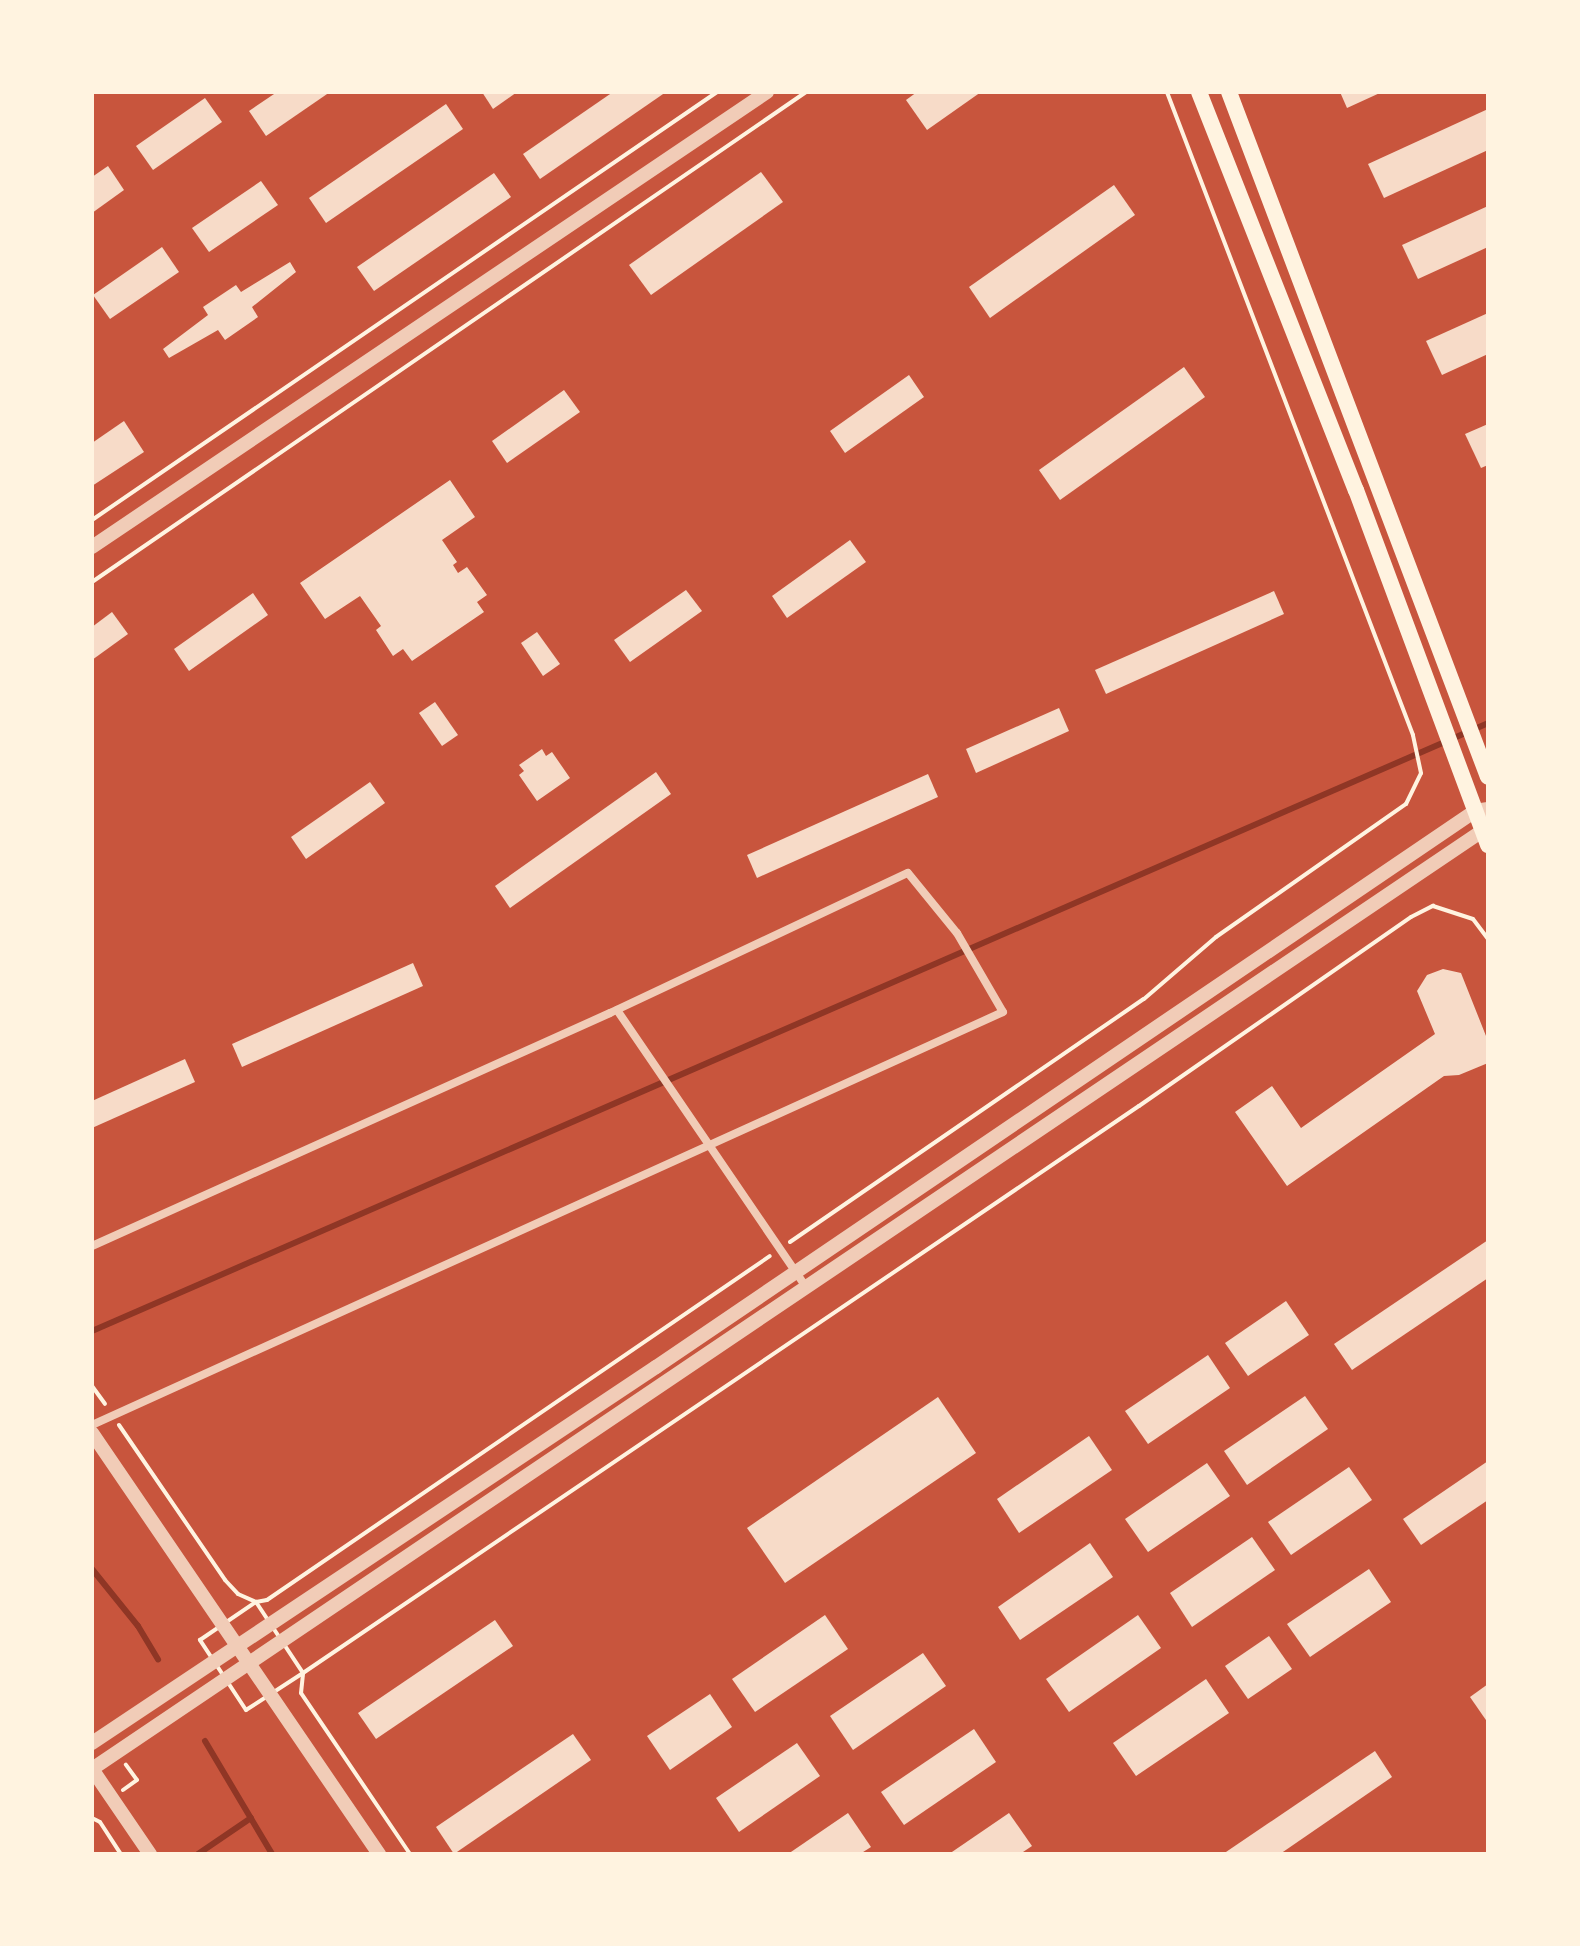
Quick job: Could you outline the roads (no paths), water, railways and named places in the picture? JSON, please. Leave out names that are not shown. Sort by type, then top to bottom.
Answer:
[{"type":"main road","points":[[1199,92],[1356,490],[1451,748],[1481,810],[1486,833]]},
{"type":"main road","points":[[1229,92],[1488,777]]},
{"type":"street","points":[[92,547],[767,92]]},
{"type":"street","points":[[92,1743],[1481,810]]},
{"type":"street","points":[[150,1854],[92,1769],[1486,833]]},
{"type":"street","points":[[92,1246],[617,1010],[908,873],[957,933],[1003,1012],[92,1425]]},
{"type":"street","points":[[617,1010],[806,1287]]},
{"type":"street","points":[[92,1433],[379,1854]]},
{"type":"waterway","points":[[92,1331],[1488,723]]},
{"type":"waterway","points":[[92,1569],[138,1626],[158,1659]]},
{"type":"waterway","points":[[205,1741],[272,1854]]},
{"type":"waterway","points":[[198,1854],[251,1818]]}]
